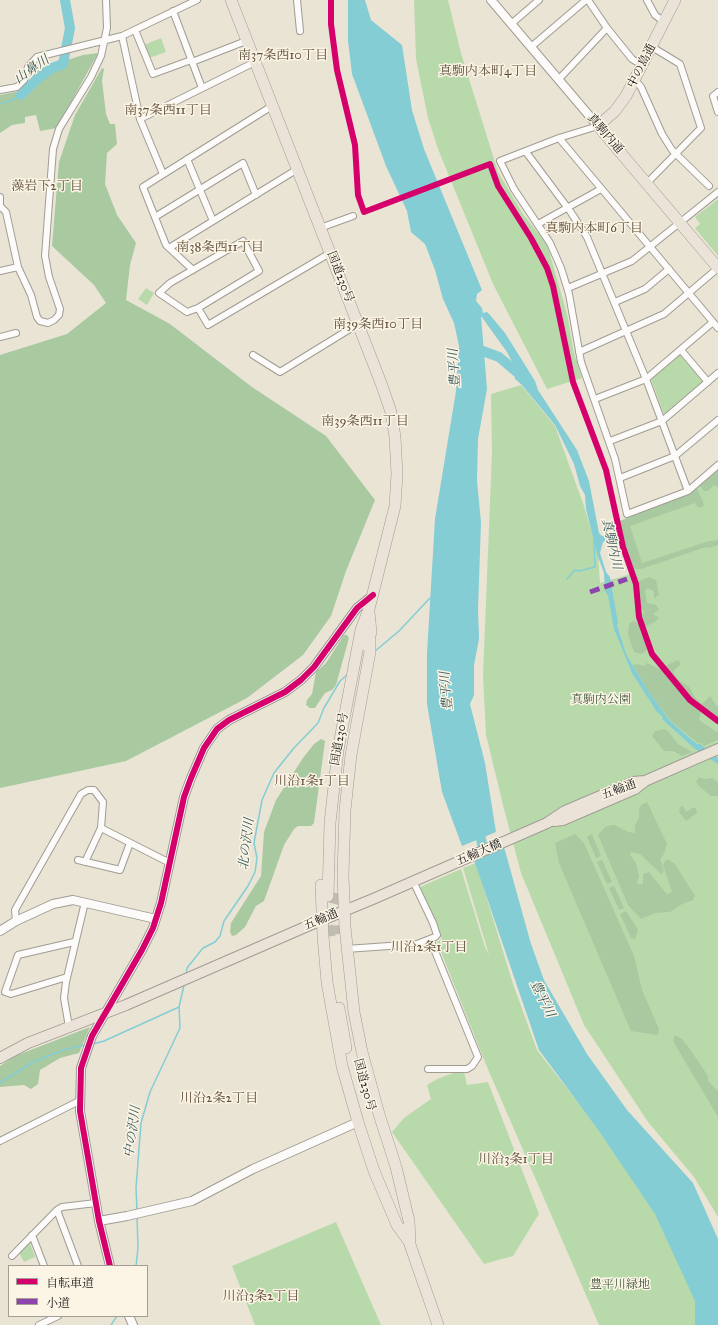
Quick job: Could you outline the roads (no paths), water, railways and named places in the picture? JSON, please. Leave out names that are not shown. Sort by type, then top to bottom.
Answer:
[{"type":"highway","name":"国道230号","points":[[231,0],[296,170],[388,402],[394,430],[397,462],[395,506],[369,610],[366,642],[351,718],[338,810],[332,894],[331,804],[341,729],[354,659],[366,642]]},
{"type":"highway","name":"中の島通","points":[[598,126],[621,104],[635,80],[675,0]]},
{"type":"highway","name":"真駒内通","points":[[598,126],[718,268]]},
{"type":"highway","points":[[366,642],[360,710],[351,755],[346,810],[344,911],[346,949],[354,1012],[362,1052],[403,1196],[409,1221],[410,1243]]},
{"type":"highway","points":[[354,659],[341,695],[332,738],[322,817],[322,920],[327,982],[342,1066],[358,1122],[374,1171],[397,1225],[410,1243]]},
{"type":"highway","name":"国道230号","points":[[334,936],[337,996],[355,1088],[395,1212],[400,1226],[406,1232],[438,1325]]},
{"type":"main road","name":"五輪通","points":[[536,828],[552,821],[563,820],[635,789],[645,781],[718,749]]},
{"type":"main road","name":"五輪大橋","points":[[423,877],[536,828]]},
{"type":"main road","name":"五輪通","points":[[105,1013],[423,877]]},
{"type":"main road","points":[[0,1058],[28,1043],[105,1013]]},
{"type":"street","points":[[0,196],[0,206],[6,212],[18,267],[31,295],[37,317],[40,321],[48,323],[59,315],[60,309],[49,277],[45,256],[53,150],[59,129],[91,77],[105,42],[107,17],[106,0]]},
{"type":"street","points":[[0,90],[17,87],[24,80],[28,67],[37,57],[105,42],[122,36],[197,0]]},
{"type":"street","points":[[297,0],[300,31]]},
{"type":"street","name":"真駒内通","points":[[491,0],[598,126]]},
{"type":"street","points":[[511,24],[539,0]]},
{"type":"street","points":[[531,47],[587,0],[632,59],[642,65]]},
{"type":"street","points":[[647,0],[655,15],[664,22]]},
{"type":"street","points":[[173,11],[202,88]]},
{"type":"street","points":[[559,79],[607,28]]},
{"type":"street","points":[[135,30],[152,74],[217,54],[246,41]]},
{"type":"street","points":[[122,36],[140,119],[163,174]]},
{"type":"street","points":[[647,183],[701,128],[680,64],[652,47]]},
{"type":"street","points":[[140,119],[255,62]]},
{"type":"street","points":[[635,80],[641,87],[662,134],[675,154],[709,186]]},
{"type":"street","points":[[718,92],[713,96],[718,112]]},
{"type":"street","points":[[193,270],[166,245],[143,187],[272,106]]},
{"type":"street","points":[[598,126],[559,138],[500,161],[514,189],[538,224],[552,250],[568,288],[579,352],[610,442],[620,478],[627,514],[688,490],[718,465]]},
{"type":"street","points":[[559,138],[718,328]]},
{"type":"street","points":[[526,152],[567,207],[587,237],[604,273],[688,490]]},
{"type":"street","points":[[187,159],[212,221]]},
{"type":"street","points":[[155,217],[243,163],[256,195]]},
{"type":"street","points":[[169,248],[296,170]]},
{"type":"street","points":[[538,224],[602,189]]},
{"type":"street","points":[[568,288],[632,261],[718,192]]},
{"type":"street","points":[[320,228],[354,216]]},
{"type":"street","points":[[243,241],[259,271],[198,308],[187,312],[159,293],[170,283],[193,270],[243,241]]},
{"type":"street","points":[[198,308],[208,325],[330,253]]},
{"type":"street","points":[[0,271],[18,267]]},
{"type":"street","points":[[579,352],[664,314],[718,268]]},
{"type":"street","points":[[615,302],[645,289],[669,270]]},
{"type":"street","points":[[595,399],[646,379],[713,322]]},
{"type":"street","points":[[253,355],[280,372],[358,324]]},
{"type":"street","points":[[0,337],[16,333]]},
{"type":"street","points":[[681,350],[708,382]]},
{"type":"street","points":[[610,442],[662,421],[718,374]]},
{"type":"street","points":[[620,478],[675,456],[718,420]]},
{"type":"street","points":[[110,1265],[99,1221],[79,1101],[80,1068],[86,1050],[97,1028],[147,941],[156,920],[187,788],[204,748],[212,736],[229,720],[285,692],[302,680],[357,608],[373,595]]},
{"type":"street","points":[[16,921],[15,910],[81,794],[88,790],[94,790],[103,802],[101,828],[85,862]]},
{"type":"street","points":[[101,828],[170,863]]},
{"type":"street","points":[[78,860],[120,870],[130,843]]},
{"type":"street","points":[[346,949],[417,944],[430,940],[437,935],[414,882]]},
{"type":"street","points":[[0,931],[16,921],[62,901],[85,902],[156,920]]},
{"type":"street","points":[[69,1027],[64,998],[74,942],[85,902]]},
{"type":"street","points":[[428,1069],[467,1069],[472,1066],[478,1057],[430,940]]},
{"type":"street","points":[[67,977],[11,994],[5,992],[18,955],[74,942]]},
{"type":"street","points":[[0,1141],[79,1101]]},
{"type":"street","points":[[99,1221],[150,1212],[192,1201],[253,1169],[358,1122]]},
{"type":"street","points":[[12,1256],[57,1210],[62,1207],[96,1203]]},
{"type":"street","points":[[57,1210],[78,1265]]},
{"type":"street","points":[[32,1235],[44,1265]]},
{"type":"street","points":[[38,1325],[56,1317]]},
{"type":"water","points":[[348,0],[365,0],[371,20],[402,45],[412,110],[424,149],[482,290],[477,294],[476,301],[482,308],[483,313],[487,312],[505,333],[535,381],[538,390],[577,450],[589,481],[599,533],[602,536],[607,535],[608,540],[603,542],[600,553],[606,572],[610,577],[618,623],[617,625],[626,654],[648,691],[670,721],[697,744],[700,744],[718,758],[718,764],[695,749],[662,719],[663,717],[657,712],[632,673],[614,629],[608,596],[605,591],[604,573],[598,557],[586,509],[585,495],[580,486],[574,464],[555,425],[521,384],[515,379],[514,366],[507,352],[481,316],[487,389],[478,439],[477,481],[481,522],[478,610],[479,639],[474,665],[474,695],[470,704],[485,763],[496,832],[462,846],[442,792],[427,704],[427,653],[435,519],[456,391],[459,346],[454,323],[443,299],[435,270],[425,244],[411,232],[407,211],[386,166],[352,74],[348,41]]},
{"type":"water","points":[[504,847],[531,944],[544,980],[587,1054],[627,1110],[693,1183],[718,1239],[718,1325],[695,1325],[695,1301],[655,1214],[599,1131],[539,1050],[474,860]]},
{"type":"waterway","name":"山鼻川","points":[[21,95],[37,79],[52,68],[63,64],[70,28],[65,0]]},
{"type":"waterway","name":"山鼻川","points":[[0,104],[21,95]]},
{"type":"waterway","name":"真駒内川","points":[[472,347],[499,357],[523,379]]},
{"type":"waterway","points":[[567,579],[575,570],[579,571],[595,567],[594,540]]},
{"type":"waterway","name":"北の沢川","points":[[374,652],[399,631],[430,598]]},
{"type":"waterway","name":"北の沢川","points":[[186,975],[187,968],[203,948],[215,942],[220,936],[224,921],[248,886],[255,872],[257,858],[254,843],[262,800],[274,773],[293,749],[318,723],[324,708],[340,681],[347,675]]},
{"type":"waterway","name":"豊平川","points":[[478,825],[485,858]]},
{"type":"waterway","name":"中の沢川","points":[[137,1210],[136,1188],[141,1123],[150,1092],[180,1028],[179,1007],[184,985]]},
{"type":"waterway","name":"北の沢川","points":[[93,1044],[104,1041],[179,1007]]},
{"type":"waterway","name":"北の沢川","points":[[0,1083],[33,1062],[63,1050],[85,1045]]},
{"type":"waterway","name":"中の沢川","points":[[136,1265],[138,1248],[137,1216]]},
{"type":"waterway","name":"中の沢川","points":[[111,1325],[116,1317]]},
{"type":"tunnel","points":[[336,893],[333,905],[338,934]]},
{"type":"tunnel","points":[[327,909],[330,938]]},
{"type":"district","name":"南37条西10丁目","points":[[283,56]]},
{"type":"district","name":"真駒内本町4丁目","points":[[488,72]]},
{"type":"district","name":"南37条西11丁目","points":[[168,111]]},
{"type":"district","name":"藻岩下2丁目","points":[[47,187]]},
{"type":"district","name":"真駒内本町6丁目","points":[[594,229]]},
{"type":"district","name":"南38条西11丁目","points":[[220,248]]},
{"type":"district","name":"南39条西10丁目","points":[[378,325]]},
{"type":"district","name":"南39条西11丁目","points":[[365,422]]},
{"type":"district","name":"川沿1条1丁目","points":[[312,782]]},
{"type":"district","name":"川沿2条1丁目","points":[[429,948]]},
{"type":"district","name":"川沿2条2丁目","points":[[219,1099]]},
{"type":"district","name":"川沿3条1丁目","points":[[516,1160]]},
{"type":"district","name":"川沿3条2丁目","points":[[261,1297]]},
{"type":"park label","name":"真駒内公園","points":[[601,700]]},
{"type":"park label","name":"豊平川緑地","points":[[620,1285]]}]
